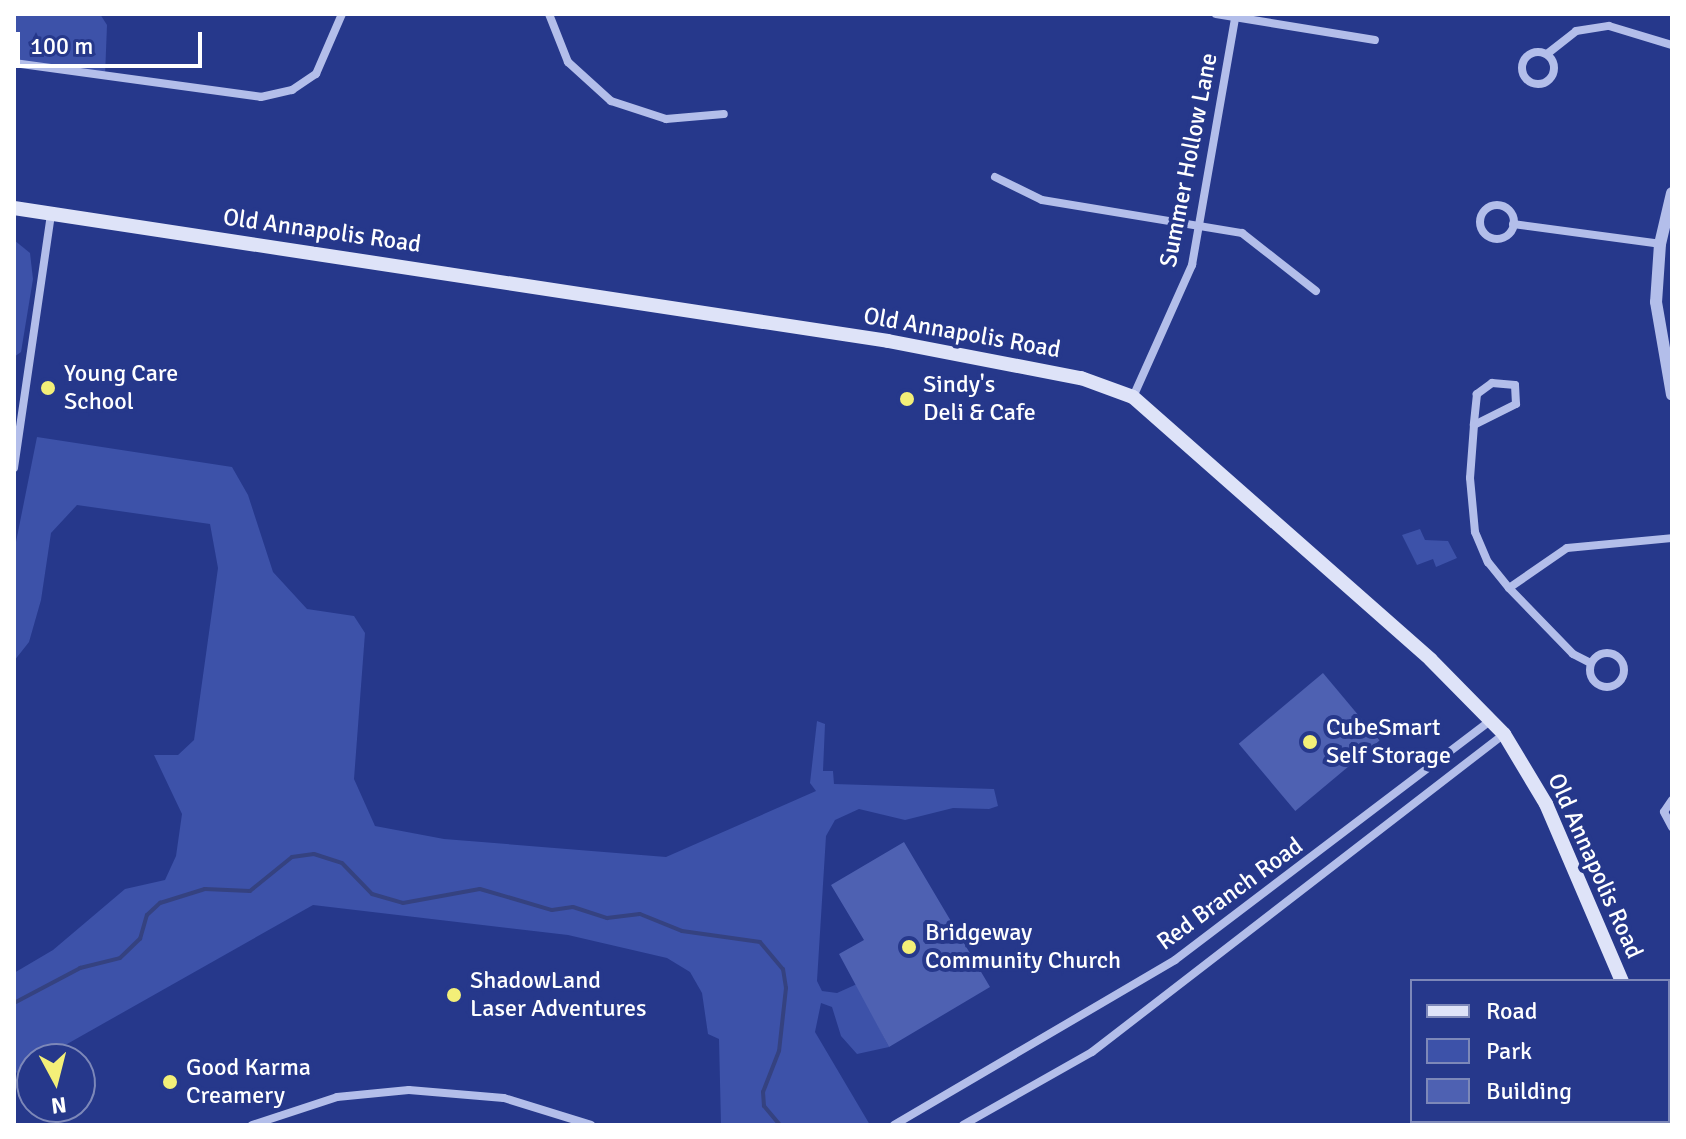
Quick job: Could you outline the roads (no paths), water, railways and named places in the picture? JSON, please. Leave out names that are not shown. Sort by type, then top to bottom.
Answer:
[{"type":"main road","name":"Old Annapolis Road","points":[[14,208],[901,343],[1081,378],[1133,397],[1504,734],[1552,817],[1621,979]]},
{"type":"street","points":[[14,63],[261,97],[292,90],[316,74],[342,14]]},
{"type":"street","points":[[549,14],[568,62],[611,101],[666,119],[724,114]]},
{"type":"street","points":[[1216,14],[1375,40]]},
{"type":"street","name":"Summer Hollow Lane","points":[[1133,397],[1180,302],[1202,224],[1235,16]]},
{"type":"street","points":[[1547,54],[1553,74],[1541,84],[1530,82],[1523,74],[1524,59],[1547,54],[1576,31],[1609,26],[1672,45]]},
{"type":"street","points":[[995,177],[1042,200],[1202,224],[1258,242],[1316,291]]},
{"type":"street","points":[[1672,193],[1660,244],[1672,395]]},
{"type":"street","points":[[1498,205],[1511,213],[1513,224],[1504,237],[1493,238],[1480,222],[1483,212],[1498,205]]},
{"type":"street","points":[[14,468],[51,213]]},
{"type":"street","points":[[1513,224],[1660,244]]},
{"type":"street","points":[[1474,425],[1516,404],[1515,385],[1480,389],[1474,425],[1475,532],[1488,562],[1509,588],[1573,654],[1591,663]]},
{"type":"street","points":[[1509,588],[1567,548],[1672,538]]},
{"type":"street","points":[[1604,653],[1615,655],[1623,675],[1616,683],[1601,685],[1590,674],[1591,663],[1604,653]]},
{"type":"street","name":"Red Branch Road","points":[[894,1125],[1175,960],[1491,720]]},
{"type":"street","name":"Red Branch Road","points":[[963,1125],[1103,1044],[1504,734]]},
{"type":"street","points":[[1672,800],[1664,812],[1672,827]]},
{"type":"street","points":[[252,1125],[337,1097],[409,1090],[504,1098],[591,1125]]},
{"type":"waterway","points":[[14,1003],[80,968],[120,958],[140,939],[147,915],[160,903],[205,889],[250,891],[292,857],[314,854],[342,863],[372,894],[403,903],[480,889],[552,910],[573,907],[607,918],[640,914],[682,931],[760,942],[783,969],[786,988],[779,1051],[763,1092],[764,1106],[780,1125]]},
{"type":"place","name":"Young Care School","points":[[48,388]]},
{"type":"place","name":"Sindy's Deli & Cafe","points":[[907,399]]},
{"type":"place","name":"CubeSmart Self Storage","points":[[1310,742]]},
{"type":"place","name":"Bridgeway Community Church","points":[[909,947]]},
{"type":"place","name":"ShadowLand Laser Adventures","points":[[454,995]]},
{"type":"place","name":"Good Karma Creamery","points":[[170,1082]]}]
